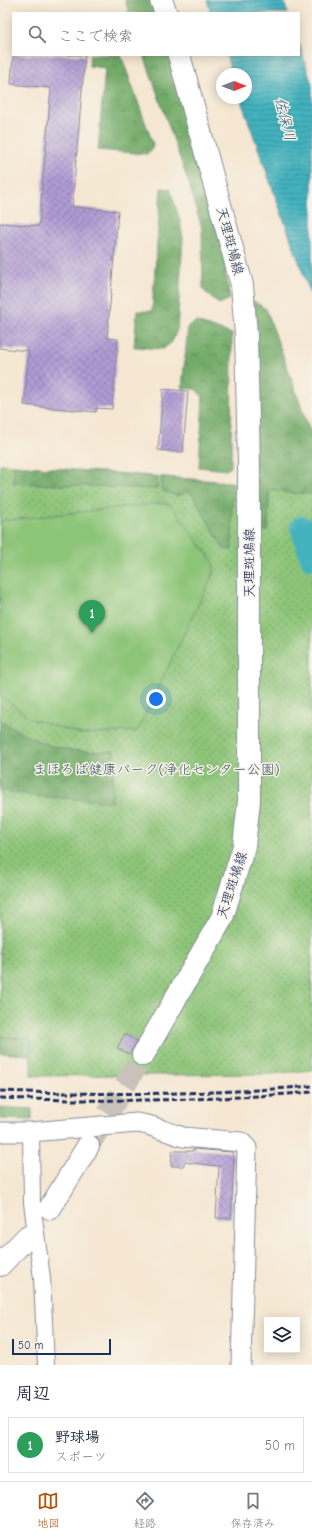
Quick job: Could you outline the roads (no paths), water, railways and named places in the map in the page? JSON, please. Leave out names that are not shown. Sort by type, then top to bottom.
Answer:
[{"type":"main road","points":[[162,0],[166,12]]},
{"type":"main road","name":"天理斑鳩線","points":[[143,1055],[222,918],[244,846],[249,800],[249,463],[246,334],[242,285],[179,56]]},
{"type":"main road","points":[[50,1208],[88,1146]]},
{"type":"main road","points":[[0,1265],[28,1236]]},
{"type":"street","points":[[0,1132],[31,1132],[137,1123],[148,1125],[183,1137],[241,1142],[247,1148],[241,1365]]},
{"type":"street","points":[[31,1132],[32,1203],[42,1278],[46,1365]]},
{"type":"water","points":[[207,0],[283,0],[288,12],[211,12]]},
{"type":"water","name":"佐保川","points":[[300,46],[312,85],[312,298],[242,104],[252,104],[252,68],[230,68],[226,56],[300,56]]},
{"type":"waterway","points":[[302,528],[312,558]]},
{"type":"tunnel","points":[[91,1142],[143,1055]]},
{"type":"railway","points":[[0,1091],[195,1093],[312,1086]]},
{"type":"railway","points":[[0,1098],[156,1100],[312,1092]]},
{"type":"place","name":"野球場","points":[[92,633]]},
{"type":"park label","name":"まほろば健康パーク(浄化センター公園)","points":[[156,769]]}]
